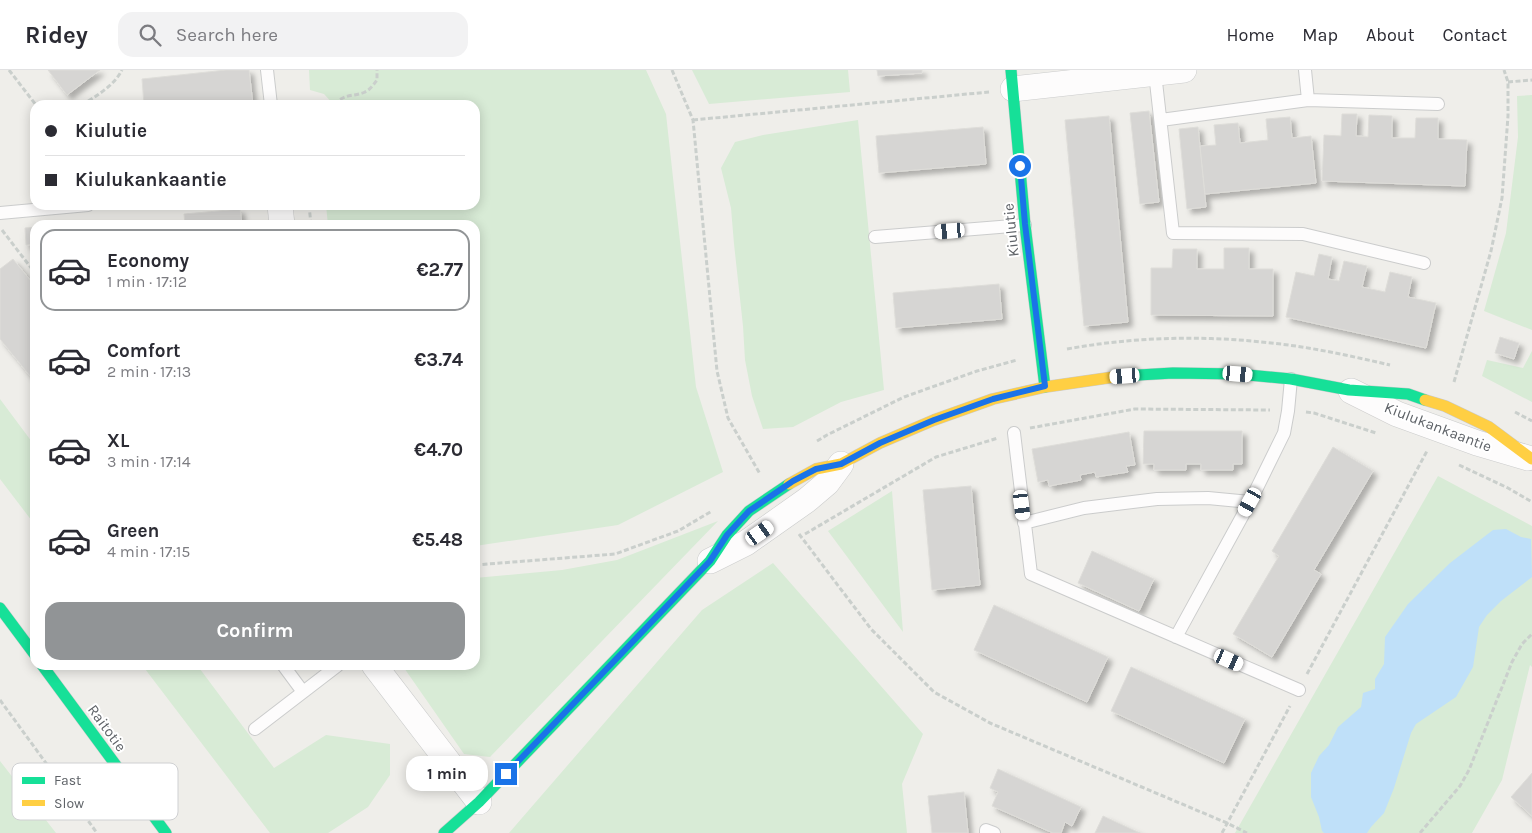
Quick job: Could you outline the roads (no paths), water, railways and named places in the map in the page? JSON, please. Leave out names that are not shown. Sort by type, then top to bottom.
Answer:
[{"type":"street","points":[[1012,80],[1184,70]]},
{"type":"street","name":"Kiulutie","points":[[1012,80],[1025,224],[1045,386]]},
{"type":"street","name":"Kiulukankaantie","points":[[444,833],[479,802],[710,561],[746,543],[780,504],[807,500],[827,483],[841,464],[880,443],[934,420],[993,399],[1045,386],[1109,377],[1173,373],[1238,374],[1291,378],[1349,390],[1408,394],[1445,406],[1489,427],[1531,459]]},
{"type":"street","name":"Kiulukankaantie","points":[[1349,390],[1405,417],[1477,443],[1531,459]]},
{"type":"street","points":[[0,608],[30,649]]},
{"type":"street","name":"Raitotie","points":[[46,670],[114,763]]},
{"type":"street","points":[[378,670],[479,802]]},
{"type":"street","name":"Raitotie","points":[[156,820],[166,833]]},
{"type":"lane","points":[[267,70],[270,100]]},
{"type":"lane","points":[[1305,70],[1308,100]]},
{"type":"lane","points":[[1155,73],[1173,232],[1303,234],[1424,263]]},
{"type":"lane","points":[[1161,120],[1308,100],[1438,104]]},
{"type":"lane","points":[[0,214],[39,210]]},
{"type":"lane","points":[[875,237],[1025,224]]},
{"type":"lane","points":[[1176,637],[1250,502],[1284,433],[1291,378]]},
{"type":"lane","points":[[1014,433],[1031,574],[1299,690]]},
{"type":"lane","points":[[1024,523],[1084,508],[1157,499],[1208,498],[1250,502]]},
{"type":"lane","points":[[287,670],[303,692]]},
{"type":"lane","points":[[255,730],[332,670]]},
{"type":"lane","points":[[986,833],[986,830],[994,833]]},
{"type":"water","points":[[1506,529],[1521,537],[1531,539],[1532,577],[1501,601],[1487,615],[1479,627],[1473,667],[1456,697],[1416,724],[1411,733],[1384,813],[1367,833],[1324,833],[1311,797],[1311,773],[1319,756],[1329,745],[1338,727],[1361,707],[1363,693],[1375,689],[1375,679],[1384,664],[1385,637],[1408,604],[1450,563],[1493,530]]}]
